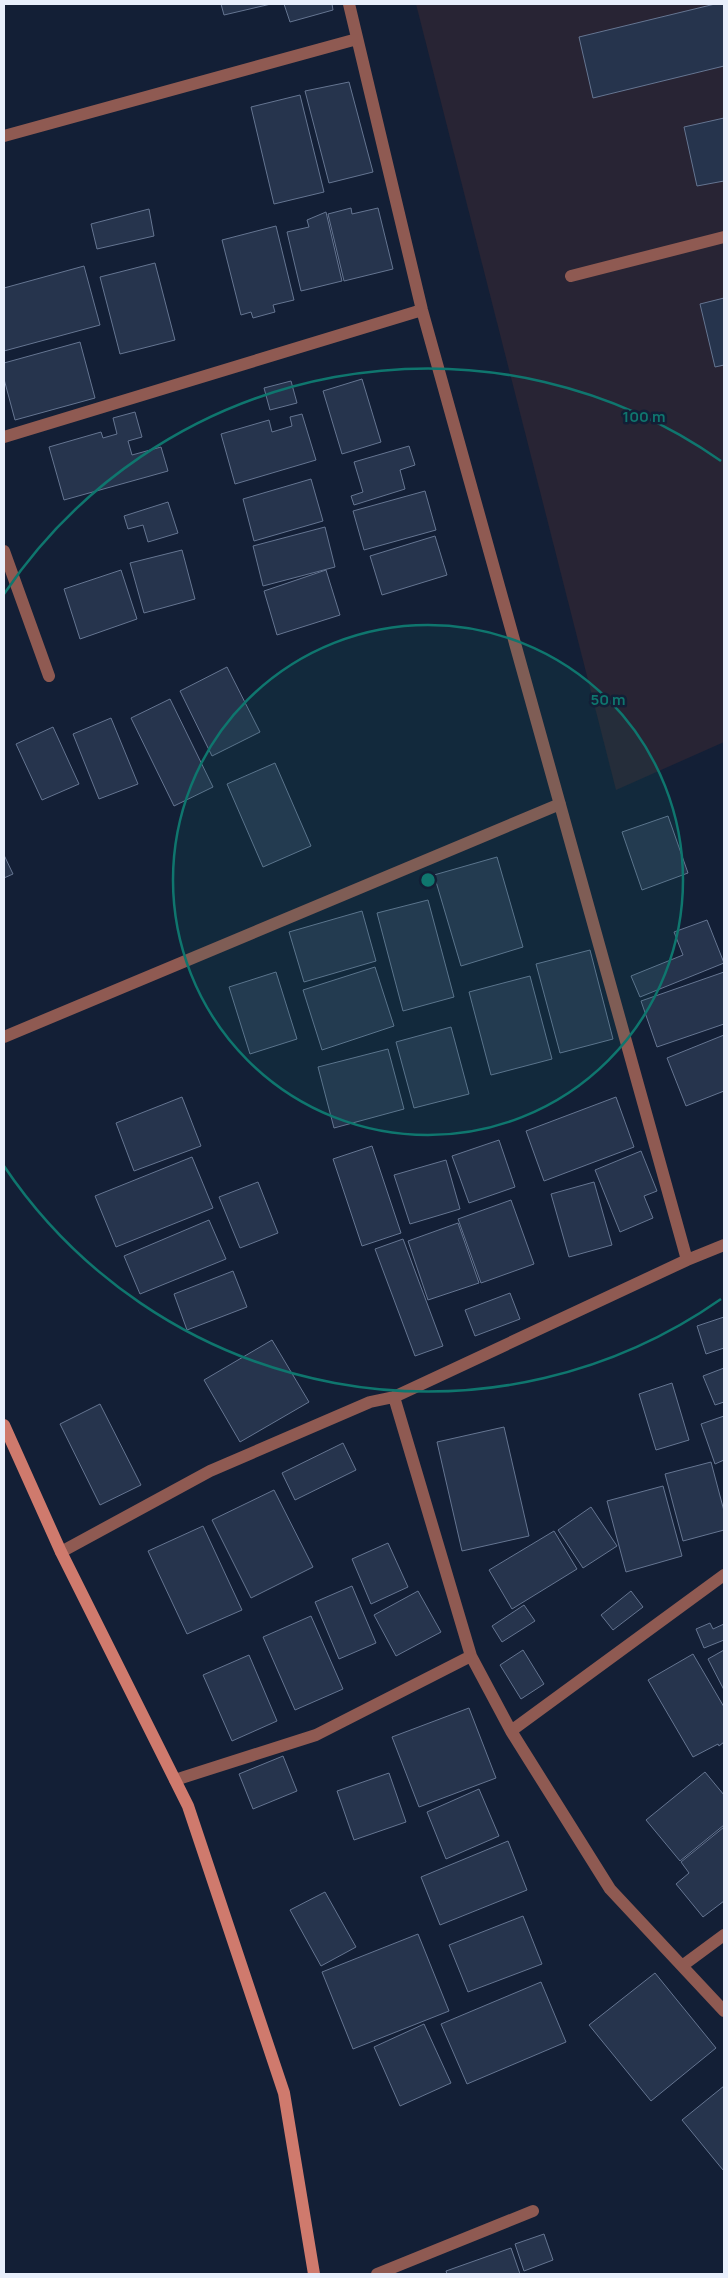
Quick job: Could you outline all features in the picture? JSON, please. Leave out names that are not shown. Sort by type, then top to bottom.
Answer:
[{"type":"street","points":[[350,4],[422,310],[687,1260]]},
{"type":"street","points":[[4,136],[357,39]]},
{"type":"street","points":[[572,276],[724,237]]},
{"type":"street","points":[[4,437],[422,310]]},
{"type":"street","points":[[4,551],[48,676]]},
{"type":"street","points":[[4,1037],[560,804]]},
{"type":"street","points":[[61,1552],[210,1472],[370,1402],[394,1397],[687,1260],[724,1245]]},
{"type":"street","points":[[394,1397],[471,1656],[511,1731],[610,1889],[724,2011]]},
{"type":"street","points":[[4,1425],[61,1552],[188,1806],[284,2092],[314,2274]]},
{"type":"street","points":[[511,1731],[724,1575]]},
{"type":"street","points":[[176,1780],[316,1734],[471,1656]]},
{"type":"street","points":[[682,1966],[724,1935]]},
{"type":"street","points":[[378,2274],[533,2211]]},
{"type":"shaded area","points":[[416,4],[724,4],[724,742],[616,790]]},
{"type":"building","points":[[221,4],[271,4],[224,15]]},
{"type":"building","points":[[284,4],[332,4],[333,10],[290,22]]},
{"type":"building","points":[[715,4],[724,4],[724,66],[593,98],[579,37]]},
{"type":"building","points":[[349,82],[373,172],[329,183],[305,91]]},
{"type":"building","points":[[300,95],[324,192],[274,204],[251,107]]},
{"type":"building","points":[[724,118],[724,181],[697,186],[684,127]]},
{"type":"building","points":[[351,208],[352,214],[378,208],[393,269],[344,281],[328,214]]},
{"type":"building","points":[[149,209],[154,236],[97,249],[91,224]]},
{"type":"building","points":[[326,212],[342,281],[301,291],[287,232],[309,227],[307,220]]},
{"type":"building","points":[[276,226],[294,300],[273,305],[275,312],[253,318],[251,312],[241,315],[222,240]]},
{"type":"building","points":[[155,263],[175,340],[120,354],[100,277]]},
{"type":"building","points":[[84,266],[100,325],[4,351],[4,288]]},
{"type":"building","points":[[724,298],[724,365],[715,367],[700,304]]},
{"type":"building","points":[[80,342],[95,398],[15,420],[4,379],[4,363]]},
{"type":"building","points":[[362,379],[381,442],[342,454],[323,391]]},
{"type":"building","points":[[291,381],[297,403],[270,410],[264,388]]},
{"type":"building","points":[[135,412],[142,437],[128,441],[132,455],[161,447],[168,471],[64,500],[49,447],[101,432],[103,438],[117,434],[113,418]]},
{"type":"building","points":[[302,414],[316,460],[235,484],[221,434],[269,420],[272,432],[292,426],[290,417]]},
{"type":"building","points":[[409,446],[415,465],[400,470],[405,489],[354,505],[351,496],[363,492],[354,462]]},
{"type":"building","points":[[311,479],[323,521],[254,541],[243,499]]},
{"type":"building","points":[[425,491],[436,530],[364,550],[353,511]]},
{"type":"building","points":[[168,502],[178,533],[148,542],[143,525],[128,529],[124,516]]},
{"type":"building","points":[[325,527],[335,567],[263,586],[253,546]]},
{"type":"building","points":[[435,536],[447,575],[382,595],[370,556]]},
{"type":"building","points":[[182,550],[195,599],[144,613],[130,563]]},
{"type":"building","points":[[121,570],[137,619],[80,639],[64,589]]},
{"type":"building","points":[[326,570],[340,615],[277,635],[264,591]]},
{"type":"building","points":[[227,667],[260,732],[212,756],[180,691]]},
{"type":"building","points":[[170,699],[213,787],[174,806],[131,718]]},
{"type":"building","points":[[111,718],[138,784],[99,799],[73,734]]},
{"type":"building","points":[[53,727],[79,784],[42,800],[16,744]]},
{"type":"building","points":[[275,763],[311,846],[263,867],[227,784]]},
{"type":"building","points":[[668,816],[688,873],[642,890],[622,832]]},
{"type":"building","points":[[4,855],[13,874],[4,878]]},
{"type":"building","points":[[497,857],[523,947],[461,966],[434,875]]},
{"type":"building","points":[[428,900],[454,997],[403,1011],[377,913]]},
{"type":"building","points":[[362,911],[376,961],[304,982],[289,932]]},
{"type":"building","points":[[707,920],[724,963],[640,997],[631,976],[683,955],[674,932]]},
{"type":"building","points":[[590,950],[613,1039],[560,1053],[536,964]]},
{"type":"building","points":[[375,967],[394,1026],[322,1050],[303,990]]},
{"type":"building","points":[[276,972],[297,1039],[250,1054],[229,987]]},
{"type":"building","points":[[724,972],[724,1024],[657,1047],[641,1001]]},
{"type":"building","points":[[530,976],[552,1059],[491,1075],[469,992]]},
{"type":"building","points":[[451,1027],[469,1094],[414,1108],[396,1042]]},
{"type":"building","points":[[724,1035],[724,1091],[686,1106],[667,1058]]},
{"type":"building","points":[[388,1049],[404,1109],[334,1128],[318,1067]]},
{"type":"building","points":[[182,1097],[201,1146],[134,1171],[116,1123]]},
{"type":"building","points":[[616,1097],[634,1147],[544,1181],[526,1131]]},
{"type":"building","points":[[499,1140],[515,1187],[469,1203],[452,1156]]},
{"type":"building","points":[[372,1146],[401,1233],[362,1246],[333,1159]]},
{"type":"building","points":[[641,1151],[657,1191],[644,1196],[653,1218],[620,1232],[595,1170]]},
{"type":"building","points":[[192,1157],[213,1208],[116,1247],[95,1196]]},
{"type":"building","points":[[446,1160],[460,1209],[410,1224],[394,1175]]},
{"type":"building","points":[[258,1182],[278,1233],[240,1248],[219,1197]]},
{"type":"building","points":[[594,1182],[612,1245],[569,1257],[551,1194]]},
{"type":"building","points":[[511,1200],[534,1264],[481,1283],[458,1219]]},
{"type":"building","points":[[209,1220],[226,1259],[140,1294],[124,1256]]},
{"type":"building","points":[[458,1223],[479,1283],[428,1300],[408,1241]]},
{"type":"building","points":[[403,1239],[443,1346],[415,1356],[375,1249]]},
{"type":"building","points":[[233,1271],[247,1307],[187,1330],[174,1294]]},
{"type":"building","points":[[510,1293],[520,1319],[475,1336],[465,1310]]},
{"type":"building","points":[[724,1317],[724,1348],[706,1354],[697,1326]]},
{"type":"building","points":[[272,1340],[309,1402],[240,1442],[204,1380]]},
{"type":"building","points":[[724,1368],[724,1402],[715,1405],[703,1376]]},
{"type":"building","points":[[672,1383],[689,1440],[656,1450],[639,1394]]},
{"type":"building","points":[[100,1404],[141,1485],[100,1505],[60,1424]]},
{"type":"building","points":[[724,1416],[724,1460],[715,1464],[701,1424]]},
{"type":"building","points":[[504,1427],[529,1536],[462,1551],[437,1442]]},
{"type":"building","points":[[343,1443],[356,1470],[295,1500],[282,1473]]},
{"type":"building","points":[[711,1462],[724,1511],[724,1530],[683,1541],[665,1474]]},
{"type":"building","points":[[663,1486],[682,1556],[626,1572],[607,1501]]},
{"type":"building","points":[[274,1490],[313,1567],[251,1598],[212,1520]]},
{"type":"building","points":[[591,1507],[617,1546],[583,1568],[558,1530]]},
{"type":"building","points":[[203,1526],[242,1610],[187,1634],[148,1551]]},
{"type":"building","points":[[554,1531],[577,1569],[512,1609],[489,1570]]},
{"type":"building","points":[[388,1543],[408,1587],[371,1604],[352,1559]]},
{"type":"building","points":[[352,1586],[376,1643],[339,1659],[315,1602]]},
{"type":"building","points":[[418,1591],[441,1632],[396,1656],[374,1615]]},
{"type":"building","points":[[631,1591],[643,1607],[613,1630],[601,1615]]},
{"type":"building","points":[[524,1605],[535,1621],[502,1642],[492,1626]]},
{"type":"building","points":[[311,1616],[343,1689],[295,1710],[263,1637]]},
{"type":"building","points":[[710,1623],[713,1629],[724,1624],[724,1640],[704,1648],[696,1629]]},
{"type":"building","points":[[523,1650],[544,1684],[521,1699],[500,1665]]},
{"type":"building","points":[[724,1650],[724,1690],[708,1659]]},
{"type":"building","points":[[693,1654],[724,1707],[724,1742],[693,1757],[648,1680]]},
{"type":"building","points":[[249,1655],[277,1721],[232,1741],[203,1675]]},
{"type":"building","points":[[469,1708],[496,1778],[419,1807],[392,1737]]},
{"type":"building","points":[[283,1756],[297,1791],[253,1809],[239,1774]]},
{"type":"building","points":[[705,1772],[724,1795],[724,1825],[680,1861],[646,1820]]},
{"type":"building","points":[[389,1773],[406,1822],[354,1840],[337,1791]]},
{"type":"building","points":[[479,1789],[499,1836],[446,1859],[427,1812]]},
{"type":"building","points":[[724,1827],[724,1901],[703,1917],[676,1884],[689,1873],[681,1862]]},
{"type":"building","points":[[508,1841],[527,1890],[440,1925],[421,1877]]},
{"type":"building","points":[[325,1892],[356,1947],[321,1966],[290,1910]]},
{"type":"building","points":[[523,1916],[542,1964],[468,1992],[449,1945]]},
{"type":"building","points":[[418,1934],[449,2011],[353,2049],[322,1972]]},
{"type":"building","points":[[655,1973],[716,2048],[651,2101],[589,2025]]},
{"type":"building","points":[[541,1982],[566,2042],[467,2084],[441,2024]]},
{"type":"building","points":[[424,2024],[451,2083],[400,2106],[374,2047]]},
{"type":"building","points":[[724,2086],[724,2169],[723,2170],[682,2120]]},
{"type":"building","points":[[544,2234],[553,2260],[524,2271],[515,2244]]},
{"type":"building","points":[[511,2248],[520,2274],[447,2274],[446,2271]]}]
